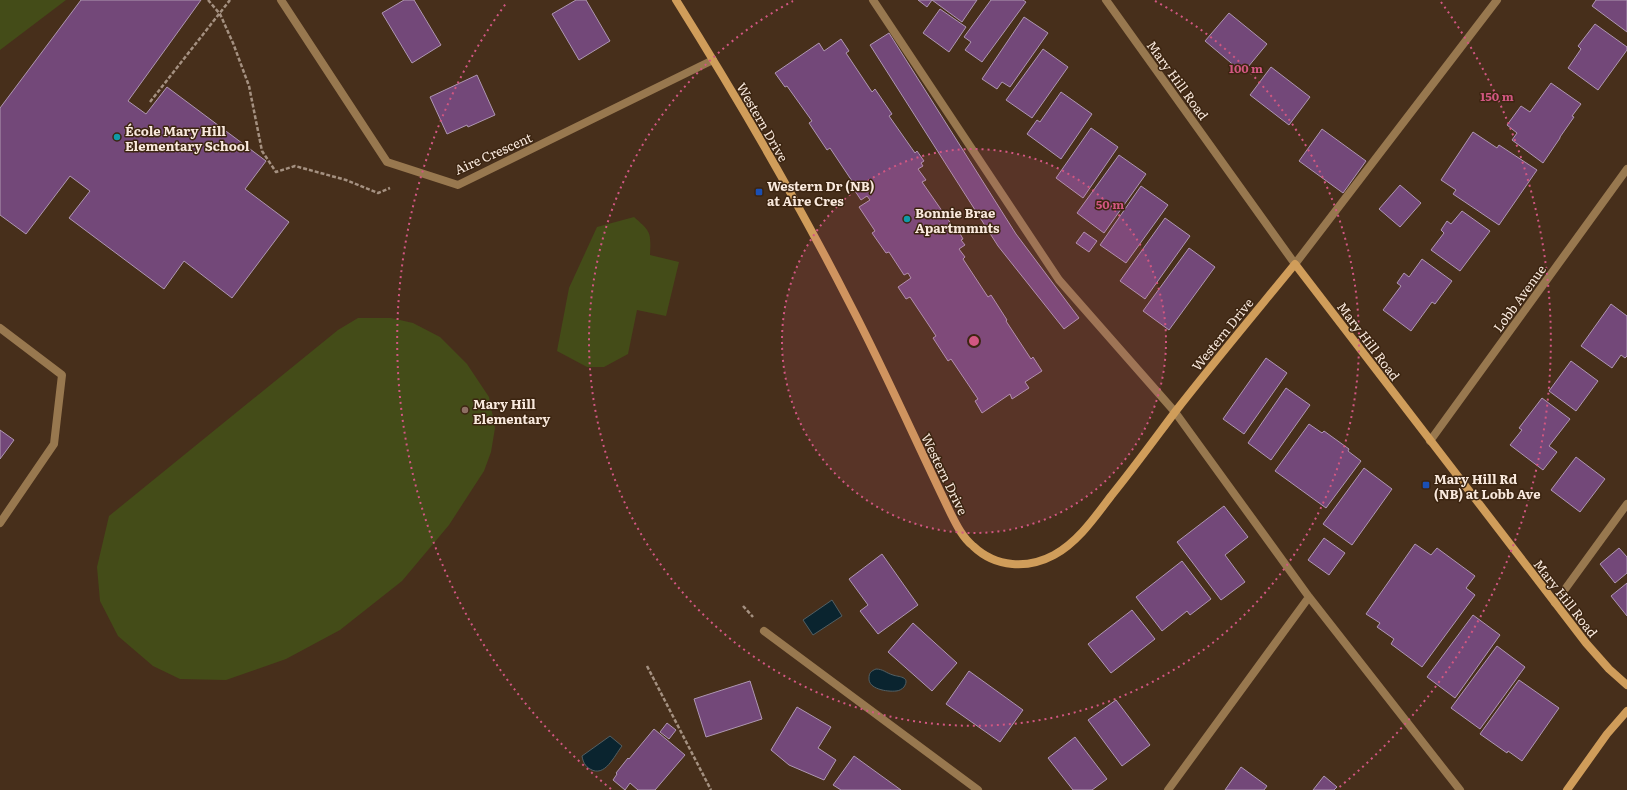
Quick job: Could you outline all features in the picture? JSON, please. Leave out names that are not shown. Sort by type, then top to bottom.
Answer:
[{"type":"street","name":"Aire Crescent","points":[[281,0],[387,162],[458,185],[713,60]]},
{"type":"street","name":"Western Drive","points":[[676,0],[713,60],[837,279],[950,514],[966,538],[977,550],[998,562],[1009,564],[1031,564],[1064,549],[1074,540],[1098,512],[1175,412],[1295,264]]},
{"type":"street","points":[[873,0],[1059,280],[1175,412],[1309,597],[1460,790]]},
{"type":"street","name":"Mary Hill Road","points":[[1106,0],[1295,264],[1586,643],[1609,669],[1627,685]]},
{"type":"street","points":[[1295,264],[1497,0]]},
{"type":"street","name":"Lobb Avenue","points":[[1430,441],[1627,170]]},
{"type":"street","points":[[0,328],[62,375],[54,444],[0,523]]},
{"type":"street","points":[[1555,603],[1627,504]]},
{"type":"street","points":[[1168,790],[1309,597]]},
{"type":"street","points":[[764,631],[978,790]]},
{"type":"street","points":[[1567,790],[1616,723],[1627,711]]},
{"type":"path","points":[[208,0],[220,14],[233,43],[249,86],[262,151],[276,172],[295,166],[346,180],[378,193],[390,188]]},
{"type":"path","points":[[150,102],[230,0]]},
{"type":"path","points":[[647,666],[711,790]]},
{"type":"green space","points":[[0,0],[66,0],[0,50]]},
{"type":"green space","points":[[634,217],[649,233],[650,255],[679,262],[666,316],[637,310],[628,354],[604,367],[587,367],[557,351],[569,288],[597,227]]},
{"type":"green space","points":[[358,318],[391,318],[413,323],[440,337],[467,364],[489,397],[495,428],[491,452],[484,471],[449,525],[402,581],[340,630],[286,659],[226,680],[180,679],[153,666],[118,636],[100,601],[97,567],[109,516],[338,330]]},
{"type":"water","points":[[832,600],[842,616],[813,635],[803,620]]},
{"type":"water","points":[[876,669],[905,679],[906,683],[904,687],[898,691],[892,691],[875,687],[870,682],[869,676],[871,672]]},
{"type":"water","points":[[610,736],[622,746],[609,765],[600,771],[595,771],[587,767],[584,764],[582,756]]},
{"type":"building","name":"École Mary Hill Elementary School","points":[[81,0],[201,0],[128,101],[146,114],[167,87],[266,161],[245,189],[289,222],[232,298],[184,261],[164,289],[69,218],[90,191],[70,176],[26,234],[0,215],[0,108]]},
{"type":"building","points":[[404,0],[414,0],[441,45],[412,63],[382,13]]},
{"type":"building","points":[[576,0],[586,0],[610,41],[579,60],[552,14]]},
{"type":"building","points":[[918,0],[932,0],[927,7]]},
{"type":"building","points":[[932,0],[977,0],[962,22]]},
{"type":"building","points":[[991,0],[1023,0],[1026,2],[982,62],[965,50],[971,42],[964,37]]},
{"type":"building","points":[[1596,0],[1627,0],[1627,32],[1592,6]]},
{"type":"building","points":[[940,9],[966,27],[949,52],[923,33]]},
{"type":"building","points":[[1229,13],[1267,44],[1243,73],[1205,41]]},
{"type":"building","points":[[1024,17],[1048,33],[1010,87],[1002,82],[997,89],[982,79]]},
{"type":"building","points":[[1595,24],[1627,47],[1627,50],[1598,90],[1568,68],[1581,49],[1578,46]]},
{"type":"building","points":[[889,33],[1016,234],[1079,318],[1064,329],[998,246],[870,45]]},
{"type":"building","name":"Bonnie Brae Apartmmnts","points":[[841,39],[849,51],[846,53],[872,92],[875,89],[892,114],[889,116],[915,153],[917,151],[924,161],[921,163],[923,166],[918,169],[926,180],[922,182],[963,239],[961,240],[965,245],[959,249],[965,257],[963,259],[988,297],[991,295],[1031,359],[1033,357],[1042,371],[1025,382],[1029,388],[1012,399],[1010,394],[982,413],[975,401],[978,399],[951,359],[948,361],[933,338],[936,336],[910,297],[906,299],[898,287],[911,278],[908,273],[904,275],[889,252],[886,253],[872,233],[875,231],[859,207],[870,200],[867,196],[861,200],[851,185],[854,184],[830,148],[827,150],[809,123],[812,121],[787,86],[785,87],[775,73],[819,43],[824,51]]},
{"type":"building","points":[[1043,49],[1068,67],[1032,118],[1006,100]]},
{"type":"building","points":[[1271,67],[1310,97],[1289,125],[1250,95]]},
{"type":"building","points":[[477,75],[495,115],[468,127],[467,125],[447,134],[430,97]]},
{"type":"building","points":[[1551,83],[1581,104],[1543,163],[1512,140],[1517,133],[1507,125],[1521,106],[1530,112]]},
{"type":"building","points":[[1061,92],[1092,114],[1061,159],[1027,134],[1037,120],[1040,122]]},
{"type":"building","points":[[1091,128],[1118,147],[1083,198],[1056,178]]},
{"type":"building","points":[[1322,129],[1366,161],[1343,193],[1299,161]]},
{"type":"building","points":[[1473,132],[1497,148],[1499,145],[1537,170],[1499,225],[1453,194],[1456,190],[1441,180]]},
{"type":"building","points":[[1119,155],[1146,174],[1104,233],[1077,213]]},
{"type":"building","points":[[1400,185],[1421,203],[1400,227],[1379,209]]},
{"type":"building","points":[[1141,186],[1168,205],[1126,263],[1100,245]]},
{"type":"building","points":[[1462,211],[1490,231],[1460,271],[1431,250],[1444,233],[1441,230],[1447,221],[1451,224]]},
{"type":"building","points":[[1165,218],[1190,236],[1145,299],[1120,281]]},
{"type":"building","points":[[1084,232],[1097,241],[1089,252],[1076,243]]},
{"type":"building","points":[[1189,248],[1215,267],[1169,330],[1143,311]]},
{"type":"building","points":[[1422,259],[1452,281],[1435,304],[1432,302],[1411,331],[1383,310],[1401,286],[1397,283],[1404,273],[1409,277]]},
{"type":"building","points":[[1611,304],[1627,316],[1627,356],[1625,358],[1621,355],[1612,368],[1581,346]]},
{"type":"building","points":[[1266,358],[1287,373],[1244,434],[1223,419]]},
{"type":"building","points":[[1571,361],[1598,381],[1576,411],[1549,391]]},
{"type":"building","points":[[1286,388],[1310,405],[1271,460],[1248,443]]},
{"type":"building","points":[[1542,398],[1570,419],[1549,446],[1557,452],[1543,470],[1510,445],[1522,430],[1519,428]]},
{"type":"building","points":[[1309,424],[1322,433],[1324,431],[1349,449],[1348,451],[1361,461],[1326,508],[1275,471]]},
{"type":"building","points":[[0,430],[14,440],[0,459]]},
{"type":"building","points":[[1576,457],[1605,479],[1580,512],[1551,490]]},
{"type":"building","points":[[1364,468],[1392,489],[1352,545],[1323,524]]},
{"type":"building","points":[[1224,506],[1248,537],[1225,555],[1245,582],[1221,600],[1177,542]]},
{"type":"building","points":[[1324,538],[1345,553],[1329,575],[1308,560]]},
{"type":"building","points":[[1415,544],[1431,555],[1437,548],[1475,576],[1466,588],[1475,595],[1422,667],[1391,644],[1394,639],[1377,627],[1380,623],[1366,614]]},
{"type":"building","points":[[1619,548],[1627,557],[1627,573],[1615,583],[1600,564]]},
{"type":"building","points":[[882,554],[918,605],[878,634],[860,611],[868,605],[849,579]]},
{"type":"building","points":[[1182,561],[1211,599],[1190,615],[1187,611],[1162,631],[1136,597]]},
{"type":"building","points":[[1627,583],[1627,616],[1611,596]]},
{"type":"building","points":[[1132,610],[1155,639],[1111,673],[1088,644]]},
{"type":"building","points":[[1473,615],[1500,635],[1455,698],[1427,677]]},
{"type":"building","points":[[913,623],[957,663],[932,691],[888,652]]},
{"type":"building","points":[[1497,646],[1525,667],[1480,729],[1451,708]]},
{"type":"building","points":[[969,671],[1023,710],[1000,742],[946,704]]},
{"type":"building","points":[[1519,680],[1559,708],[1522,761],[1508,751],[1507,753],[1480,734]]},
{"type":"building","points":[[750,681],[762,719],[706,737],[694,699]]},
{"type":"building","points":[[1116,700],[1150,745],[1122,766],[1088,720]]},
{"type":"building","points":[[797,707],[831,727],[818,748],[836,760],[824,780],[789,765],[771,750]]},
{"type":"building","points":[[667,723],[676,730],[669,739],[660,732]]},
{"type":"building","points":[[654,729],[685,755],[655,790],[638,790],[630,783],[625,790],[613,780],[617,774],[616,773]]},
{"type":"building","points":[[1075,737],[1107,779],[1092,790],[1073,790],[1048,758]]},
{"type":"building","points":[[854,756],[901,790],[841,790],[833,785]]},
{"type":"building","points":[[1241,767],[1267,786],[1264,790],[1225,790]]},
{"type":"building","points":[[1324,776],[1337,787],[1334,790],[1313,790]]},
{"type":"place","name":"École Mary Hill Elementary School","points":[[117,137]]},
{"type":"place","name":"Western Dr (NB) at Aire Cres","points":[[759,192]]},
{"type":"place","name":"Bonnie Brae Apartmmnts","points":[[907,219]]},
{"type":"place","name":"Mary Hill Elementary","points":[[465,410]]},
{"type":"place","name":"Mary Hill Rd (NB) at Lobb Ave","points":[[1426,485]]}]
